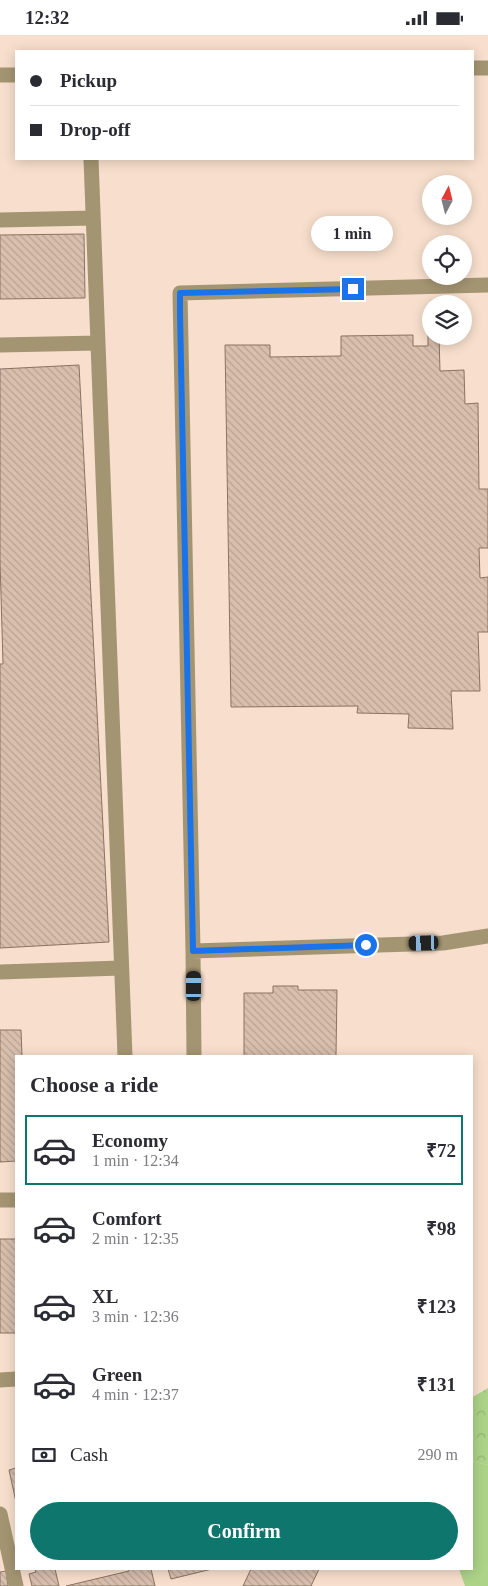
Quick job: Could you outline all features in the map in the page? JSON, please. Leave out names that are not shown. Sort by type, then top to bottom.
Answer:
[{"type":"street","points":[[474,68],[488,67]]},
{"type":"street","points":[[0,75],[15,75]]},
{"type":"street","points":[[91,160],[120,968],[125,1055]]},
{"type":"street","points":[[0,221],[93,218]]},
{"type":"street","points":[[194,1055],[180,293],[488,285]]},
{"type":"street","points":[[0,345],[98,343]]},
{"type":"street","points":[[193,951],[443,943],[488,936]]},
{"type":"street","points":[[0,972],[120,968]]},
{"type":"street","points":[[0,1200],[15,1200]]},
{"type":"street","points":[[0,1380],[15,1379]]},
{"type":"street","points":[[0,1514],[12,1549],[16,1586]]},
{"type":"green space","points":[[488,1388],[488,1465],[473,1461],[473,1397]]},
{"type":"green space","points":[[473,1461],[488,1465],[488,1586],[465,1586],[459,1570],[473,1570]]},
{"type":"building","points":[[84,234],[85,298],[0,299],[0,235]]},
{"type":"building","points":[[413,335],[413,346],[439,345],[440,371],[464,370],[465,404],[478,403],[479,489],[488,489],[488,548],[479,548],[480,578],[488,577],[488,632],[478,632],[480,691],[451,691],[453,729],[408,728],[409,714],[357,713],[358,706],[231,707],[225,345],[270,345],[270,357],[341,356],[341,336]]},
{"type":"building","points":[[79,365],[109,942],[0,948],[0,664],[3,664],[0,561],[0,369]]},
{"type":"building","points":[[273,986],[298,986],[298,990],[337,990],[336,1055],[244,1055],[244,993],[273,993]]},
{"type":"building","points":[[0,1030],[21,1030],[22,1055],[15,1055],[15,1161],[0,1162]]},
{"type":"building","points":[[0,1239],[15,1239],[15,1333],[0,1333]]},
{"type":"building","points":[[15,1468],[15,1497],[9,1470]]},
{"type":"building","points":[[35,1570],[55,1570],[59,1586],[32,1586],[29,1574],[36,1572]]},
{"type":"building","points":[[151,1570],[155,1586],[66,1586],[129,1571]]},
{"type":"building","points":[[168,1570],[208,1570],[171,1579]]},
{"type":"building","points":[[251,1570],[319,1570],[311,1586],[243,1586]]},
{"type":"building","points":[[6,1571],[8,1586],[0,1586],[0,1572]]},
{"type":"route","points":[[353,289],[180,293],[180,313],[193,951],[366,945]]}]
